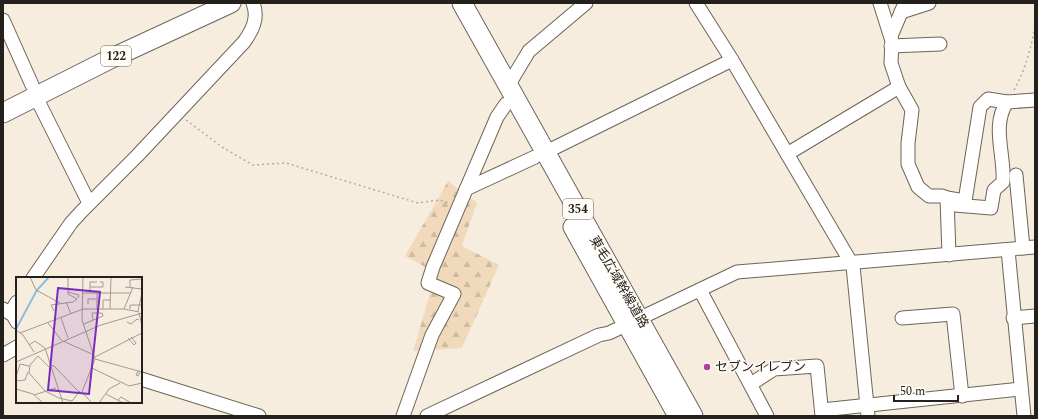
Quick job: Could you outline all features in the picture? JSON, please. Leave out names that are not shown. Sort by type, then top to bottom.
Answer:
[{"type":"highway","name":"122","points":[[3,113],[34,91],[108,46],[202,3]]},
{"type":"highway","name":"122","points":[[3,99],[34,91],[112,58],[232,3]]},
{"type":"highway","name":"東毛広域幹線道路","points":[[448,3],[507,95]]},
{"type":"highway","name":"東毛広域幹線道路","points":[[462,3],[507,95],[540,155],[633,321],[693,416]]},
{"type":"highway","name":"東毛広域幹線道路","points":[[633,321],[678,416]]},
{"type":"street","points":[[34,277],[71,223],[178,113],[249,35],[255,18],[253,3]]},
{"type":"street","points":[[403,416],[432,335],[454,294],[428,283],[459,205],[497,117],[529,51],[586,3]]},
{"type":"street","points":[[696,3],[732,60],[851,263],[868,411]]},
{"type":"street","points":[[880,3],[891,41],[891,64],[899,87],[912,110],[908,143],[908,164],[918,187],[929,196],[942,196],[947,201],[991,208],[994,190],[1003,182],[1004,168],[998,140],[1002,111],[1007,102]]},
{"type":"street","points":[[891,41],[903,8],[929,3]]},
{"type":"street","points":[[3,20],[34,91],[89,203]]},
{"type":"street","points":[[891,41],[940,44]]},
{"type":"street","points":[[466,189],[540,155],[732,60]]},
{"type":"street","points":[[787,154],[899,87]]},
{"type":"street","points":[[947,201],[965,201],[980,107],[988,99],[1007,102],[1035,100]]},
{"type":"street","points":[[427,416],[737,272],[1029,247],[1016,175]]},
{"type":"street","points":[[947,201],[949,255]]},
{"type":"street","points":[[1008,250],[1024,416]]},
{"type":"street","points":[[700,290],[767,416]]},
{"type":"street","points":[[10,315],[16,304]]},
{"type":"street","points":[[902,318],[953,314],[962,396]]},
{"type":"street","points":[[1014,318],[1035,316]]},
{"type":"street","points":[[751,384],[774,369],[816,366],[822,413],[868,411],[962,396],[1021,389]]},
{"type":"street","points":[[142,379],[259,416]]},
{"type":"path","points":[[1007,102],[1021,78],[1032,48],[1035,26]]},
{"type":"path","points":[[178,113],[209,138],[253,165],[257,166],[286,163],[418,203],[439,200],[459,205]]},
{"type":"green space","points":[[448,181],[477,203],[462,246],[499,265],[462,348],[413,351],[436,273],[405,256]]},
{"type":"place","name":"セブンイレブン","points":[[707,367]]}]
